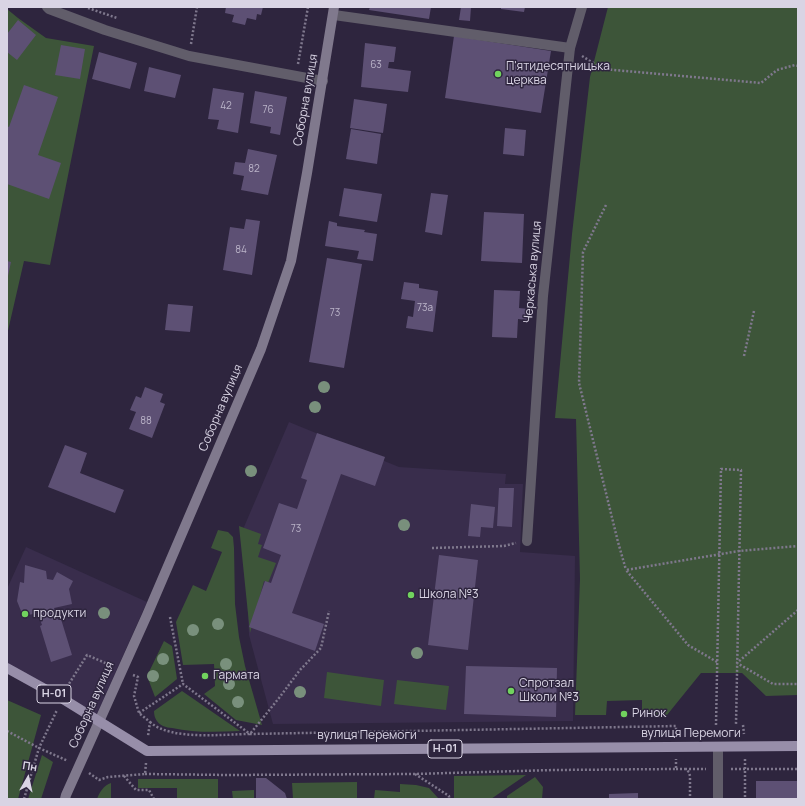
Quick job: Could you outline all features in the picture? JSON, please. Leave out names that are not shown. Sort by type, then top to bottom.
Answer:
[{"type":"main road","name":"Соборна вулиця","points":[[65,799],[147,615],[261,349],[291,261],[334,11]]},
{"type":"main road","name":"вулиця Перемоги","points":[[7,668],[63,699],[147,751],[798,746]]},
{"type":"street","points":[[46,7],[105,30],[189,56],[322,81]]},
{"type":"street","name":"Черкаська вулиця","points":[[527,541],[542,296],[570,48],[582,7]]},
{"type":"street","points":[[334,11],[570,48]]},
{"type":"street","points":[[718,747],[718,799]]},
{"type":"path","points":[[87,7],[124,20]]},
{"type":"path","points":[[189,56],[197,7]]},
{"type":"path","points":[[298,67],[308,7]]},
{"type":"path","points":[[570,48],[603,69],[761,83],[776,70],[795,65],[798,66]]},
{"type":"path","points":[[606,205],[583,252],[579,383],[626,570],[688,645],[718,663]]},
{"type":"path","points":[[744,356],[754,311]]},
{"type":"path","points":[[716,725],[721,469],[741,470],[736,724]]},
{"type":"path","points":[[432,548],[504,546],[527,541]]},
{"type":"path","points":[[626,570],[739,551],[798,546]]},
{"type":"path","points":[[737,663],[798,610]]},
{"type":"path","points":[[150,722],[154,726],[163,730],[190,735],[250,734],[300,670],[321,648],[329,611]]},
{"type":"path","points":[[170,617],[183,684]]},
{"type":"path","points":[[737,663],[773,684],[798,684]]},
{"type":"path","points":[[24,799],[39,748],[63,699]]},
{"type":"path","points":[[7,731],[39,748]]},
{"type":"path","points":[[676,769],[798,769]]},
{"type":"path","points":[[745,799],[746,769]]},
{"type":"path","points":[[685,770],[689,772],[690,776],[690,799]]},
{"type":"path","points":[[414,774],[449,796],[450,799]]},
{"type":"path","points":[[124,776],[136,790],[150,790],[154,799]]},
{"type":"shaded area","name":"Школа №3","points":[[289,422],[399,467],[506,474],[505,484],[523,484],[520,552],[575,556],[573,721],[273,724],[249,635],[244,527]]},
{"type":"shaded area","points":[[26,547],[147,602],[96,716],[65,694],[7,664],[7,589]]},
{"type":"green space","points":[[608,7],[798,7],[798,695],[766,696],[742,673],[701,673],[667,715],[642,715],[642,700],[607,701],[606,715],[575,715],[580,579],[576,419],[555,418],[572,234],[590,77]]},
{"type":"green space","points":[[7,9],[46,38],[94,46],[50,265],[24,261],[7,335]]},
{"type":"green space","points":[[239,526],[261,534],[258,544],[262,545],[258,557],[276,563],[268,583],[264,581],[250,633]]},
{"type":"green space","points":[[218,530],[228,532],[233,537],[235,604],[239,637],[245,666],[262,725],[236,720],[204,694],[215,686],[214,664],[183,665],[176,622],[193,585],[206,591],[222,552],[211,548]]},
{"type":"green space","points":[[164,641],[172,646],[177,679],[155,697],[147,676]]},
{"type":"green space","points":[[327,672],[384,680],[381,706],[324,698]]},
{"type":"green space","points":[[397,680],[449,686],[446,710],[394,704]]},
{"type":"green space","points":[[182,691],[240,731],[189,731],[169,728],[161,725],[155,718],[154,711]]},
{"type":"green space","points":[[7,700],[41,715],[18,799],[7,799]]},
{"type":"green space","points":[[42,755],[53,762],[41,799],[28,799]]},
{"type":"green space","points":[[526,775],[491,799],[454,799],[454,776]]},
{"type":"green space","points":[[535,777],[543,787],[542,799],[507,799],[507,796]]},
{"type":"green space","points":[[138,779],[218,779],[218,799],[177,799],[177,788],[138,788]]},
{"type":"green space","points":[[357,782],[357,799],[293,799],[292,783]]},
{"type":"green space","points":[[111,783],[111,799],[97,799],[102,790]]},
{"type":"green space","points":[[400,784],[429,788],[439,799],[374,799],[375,790],[400,792]]},
{"type":"green space","points":[[254,790],[254,799],[233,799],[232,791]]},
{"type":"building","points":[[226,7],[263,7],[261,15],[257,14],[256,20],[247,18],[245,25],[232,22],[234,15],[225,13]]},
{"type":"building","points":[[370,7],[431,7],[429,19],[369,10]]},
{"type":"building","points":[[461,7],[471,7],[470,21],[459,20]]},
{"type":"building","points":[[501,7],[525,7],[524,12],[501,9]]},
{"type":"building","points":[[18,20],[36,35],[17,60],[7,52],[7,34]]},
{"type":"building","name":"П'ятидесятницька церква","points":[[454,36],[551,51],[541,113],[445,98]]},
{"type":"building","points":[[365,43],[396,47],[394,62],[389,62],[388,68],[411,71],[408,92],[361,87]]},
{"type":"building","points":[[61,45],[85,49],[80,79],[55,75]]},
{"type":"building","points":[[99,52],[137,63],[130,89],[92,79]]},
{"type":"building","points":[[149,67],[181,75],[175,98],[144,91]]},
{"type":"building","points":[[24,85],[58,97],[38,155],[61,163],[49,199],[7,184],[7,126],[9,127]]},
{"type":"building","points":[[213,88],[244,93],[238,133],[217,129],[219,120],[208,119]]},
{"type":"building","points":[[255,91],[287,97],[280,135],[270,133],[271,127],[250,123]]},
{"type":"building","points":[[354,99],[387,104],[383,133],[350,128]]},
{"type":"building","points":[[505,128],[526,130],[524,156],[503,154]]},
{"type":"building","points":[[351,129],[381,134],[377,164],[346,159]]},
{"type":"building","points":[[248,149],[277,155],[268,195],[241,190],[244,176],[233,174],[235,162],[245,163]]},
{"type":"building","points":[[344,188],[382,194],[377,222],[339,216]]},
{"type":"building","points":[[431,193],[448,195],[442,235],[425,232]]},
{"type":"building","points":[[484,212],[524,214],[522,263],[481,261]]},
{"type":"building","points":[[246,219],[260,221],[252,275],[223,270],[230,227],[244,229]]},
{"type":"building","points":[[329,221],[337,223],[337,226],[365,230],[364,232],[377,234],[373,261],[357,259],[359,251],[325,246]]},
{"type":"building","points":[[327,258],[362,264],[344,368],[309,362]]},
{"type":"building","points":[[7,261],[11,262],[8,276],[7,276]]},
{"type":"building","points":[[404,282],[419,284],[419,288],[438,291],[433,332],[406,328],[408,316],[413,317],[415,301],[401,299]]},
{"type":"building","points":[[494,290],[520,291],[519,308],[528,309],[527,320],[518,319],[517,338],[492,337]]},
{"type":"building","points":[[168,304],[193,306],[190,332],[165,330]]},
{"type":"building","points":[[145,387],[163,394],[160,402],[165,404],[152,438],[129,429],[136,412],[130,410],[136,396],[141,398]]},
{"type":"building","points":[[317,433],[385,457],[375,486],[341,474],[292,613],[324,624],[315,651],[249,627],[265,581],[271,583],[281,555],[263,548],[279,503],[297,509],[307,480],[301,478]]},
{"type":"building","points":[[65,445],[87,453],[80,473],[124,490],[115,513],[48,487]]},
{"type":"building","points":[[499,488],[514,488],[512,527],[497,526]]},
{"type":"building","points":[[471,504],[495,507],[493,528],[481,527],[480,537],[468,536]]},
{"type":"building","points":[[439,555],[478,560],[468,650],[428,645]]},
{"type":"building","points":[[25,565],[46,571],[47,579],[53,580],[57,572],[73,581],[69,589],[72,604],[54,608],[58,620],[61,619],[72,655],[51,662],[40,626],[42,625],[38,613],[23,616],[17,601],[20,582],[24,583]]},
{"type":"building","name":"Спротзал Школи №3","points":[[466,666],[557,668],[556,717],[464,714]]},
{"type":"building","points":[[256,778],[266,778],[285,793],[287,799],[256,799]]},
{"type":"building","points":[[756,781],[798,781],[798,799],[756,799]]},
{"type":"building","points":[[638,793],[638,799],[609,799],[609,794]]},
{"type":"place","name":"П'ятидесятницька церква","points":[[498,74]]},
{"type":"place","name":"Школа №3","points":[[411,595]]},
{"type":"place","name":"продукти","points":[[25,614]]},
{"type":"place","name":"Гармата","points":[[205,676]]},
{"type":"place","name":"Спротзал Школи №3","points":[[511,691]]},
{"type":"place","name":"Ринок","points":[[624,714]]}]
